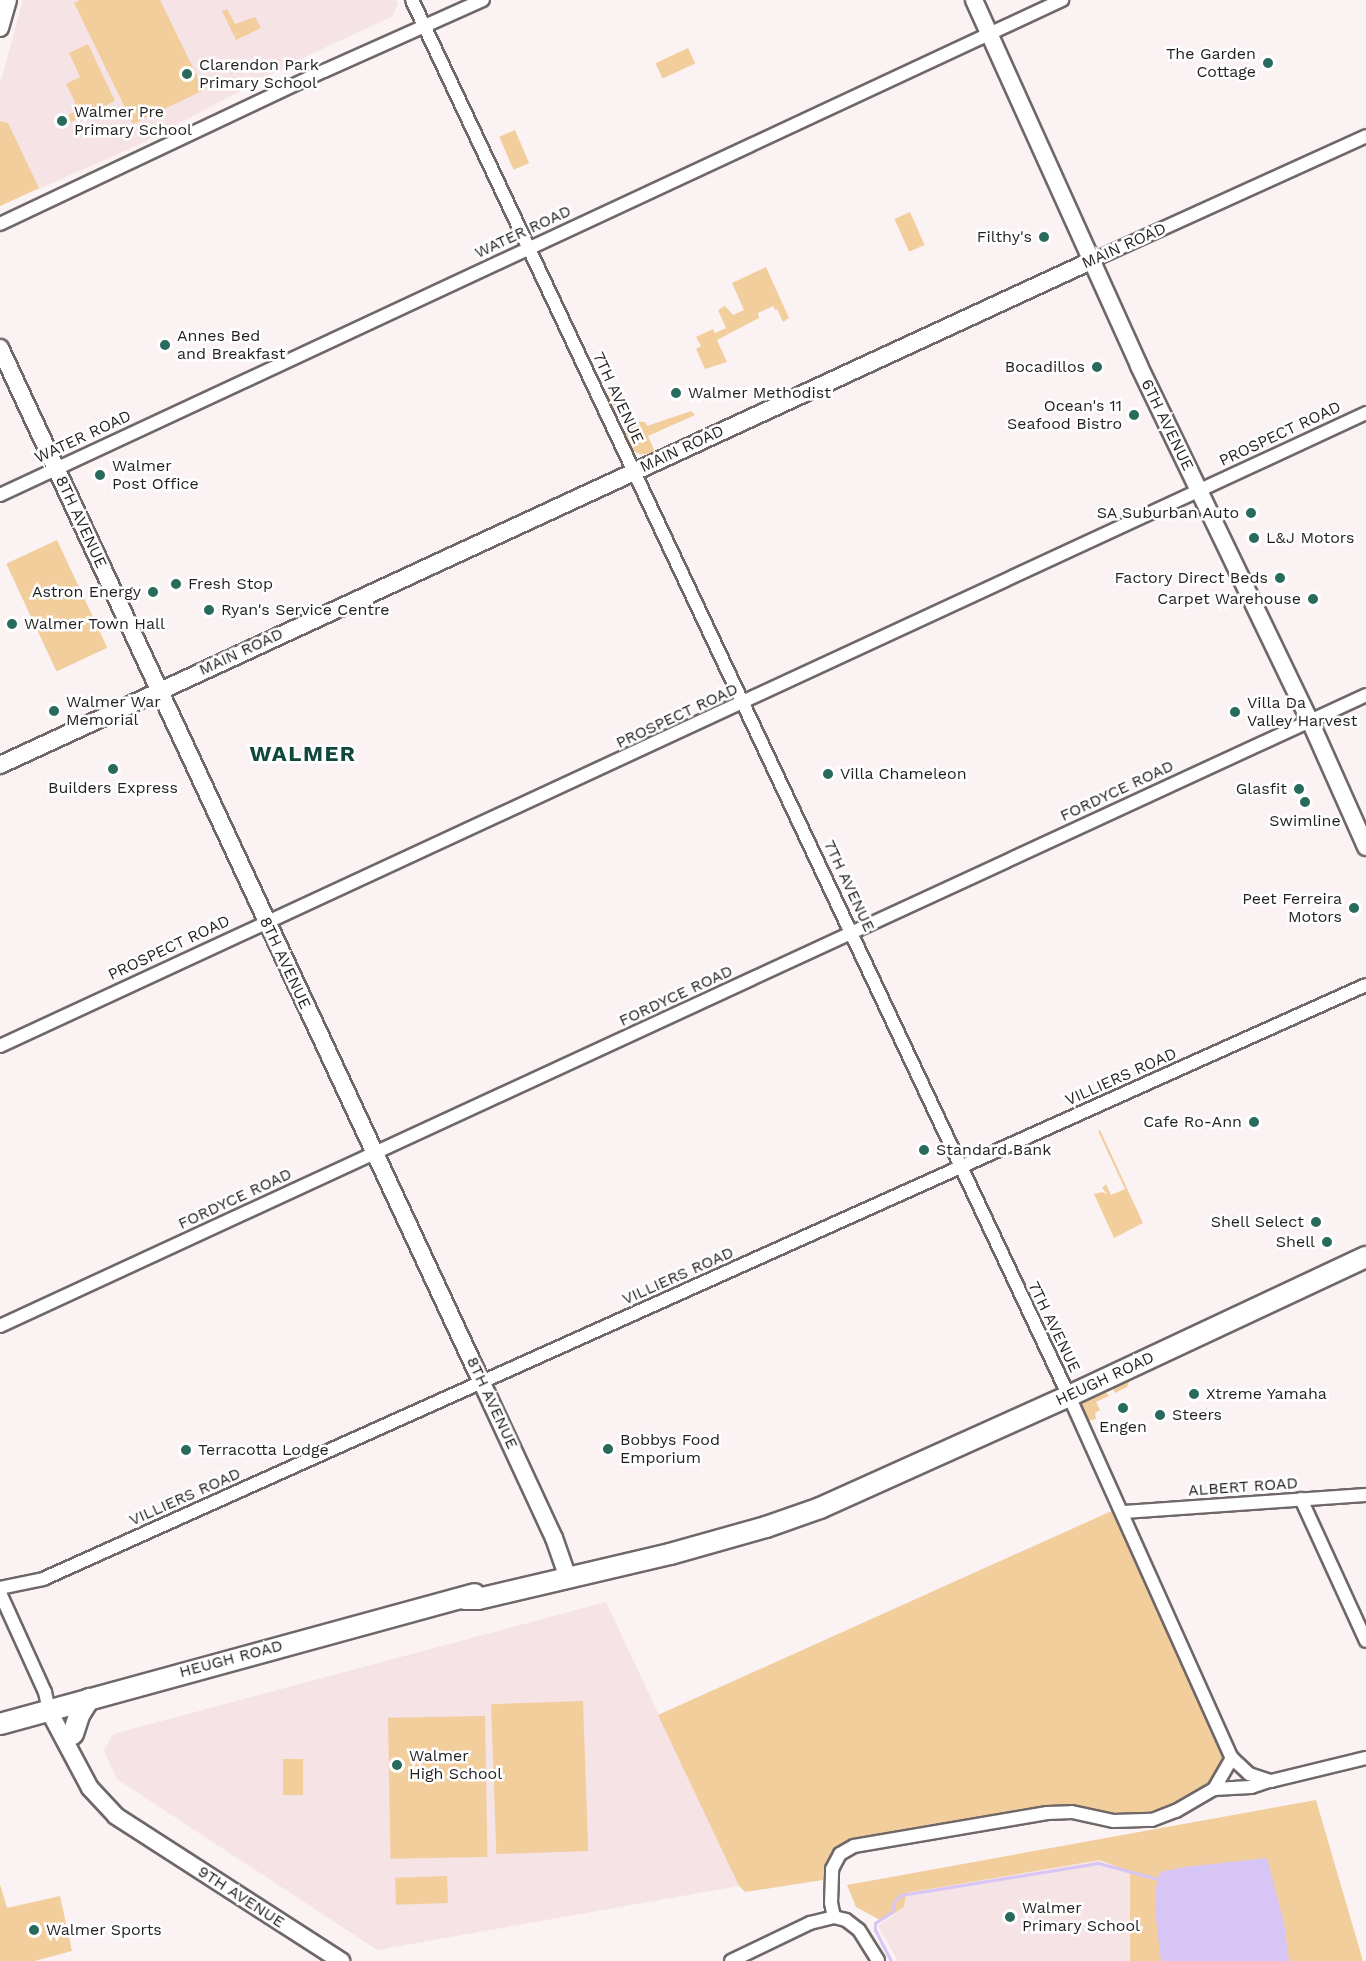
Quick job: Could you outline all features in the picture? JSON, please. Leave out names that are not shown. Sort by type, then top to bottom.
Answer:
[{"type":"main road","name":"HEUGH ROAD","points":[[0,1724],[52,1703],[89,1699],[464,1599],[478,1599],[841,1497],[1069,1396],[1366,1257]]},
{"type":"main road","points":[[73,1734],[79,1715],[89,1699]]},
{"type":"street","points":[[0,28],[9,0]]},
{"type":"street","name":"7TH AVENUE","points":[[412,0],[1069,1396],[1232,1758],[1250,1774],[1266,1780]]},
{"type":"street","points":[[0,224],[324,70],[483,0]]},
{"type":"street","name":"6TH AVENUE","points":[[974,0],[1091,261],[1198,490],[1310,721],[1366,847]]},
{"type":"street","name":"WATER ROAD","points":[[0,495],[989,32],[1062,0]]},
{"type":"street","name":"MAIN ROAD","points":[[0,765],[159,689],[1366,136]]},
{"type":"street","name":"8TH AVENUE","points":[[0,348],[554,1538],[567,1574]]},
{"type":"street","name":"PROSPECT ROAD","points":[[0,1046],[1366,413]]},
{"type":"street","name":"FORDYCE ROAD","points":[[0,1326],[1366,695]]},
{"type":"street","name":"VILLIERS ROAD","points":[[0,1588],[43,1579],[1366,985]]},
{"type":"street","name":"ALBERT ROAD","points":[[1123,1512],[1366,1496]]},
{"type":"street","points":[[1301,1499],[1366,1641]]},
{"type":"street","name":"9TH AVENUE","points":[[0,1593],[90,1788],[116,1816],[140,1833],[341,1961]]},
{"type":"street","name":"9TH AVENUE","points":[[52,1703],[73,1734],[97,1782],[140,1833]]},
{"type":"street","points":[[1214,1789],[1232,1758]]},
{"type":"street","points":[[834,1917],[831,1903],[832,1869],[840,1854],[854,1846],[1047,1813],[1072,1812],[1114,1821],[1152,1820],[1176,1811],[1214,1789],[1251,1787],[1266,1780],[1366,1758]]},
{"type":"street","points":[[731,1961],[810,1923],[834,1917],[846,1920],[859,1930],[878,1961]]},
{"type":"shaded area","points":[[23,0],[396,0],[398,3],[393,16],[303,58],[136,146],[0,206],[0,84]]},
{"type":"shaded area","points":[[80,0],[160,0],[204,90],[133,124],[74,3]]},
{"type":"shaded area","points":[[227,9],[235,24],[255,17],[261,28],[236,40],[222,11]]},
{"type":"shaded area","points":[[88,44],[115,101],[71,122],[68,115],[73,112],[75,102],[66,84],[80,77],[69,53]]},
{"type":"shaded area","points":[[688,48],[695,63],[663,79],[655,63]]},
{"type":"shaded area","points":[[0,121],[8,123],[39,188],[0,206]]},
{"type":"shaded area","points":[[515,130],[529,163],[513,170],[499,137]]},
{"type":"shaded area","points":[[910,212],[925,245],[909,252],[894,219]]},
{"type":"shaded area","points":[[766,267],[789,318],[783,322],[777,309],[775,310],[773,306],[758,313],[759,318],[717,340],[727,362],[705,369],[696,349],[701,346],[696,337],[713,329],[715,333],[726,328],[718,310],[725,306],[733,315],[744,310],[732,283]]},
{"type":"shaded area","points":[[613,392],[621,394],[628,421],[645,422],[647,426],[691,411],[695,415],[648,436],[656,454],[640,454],[635,452],[625,439],[625,427],[607,396]]},
{"type":"shaded area","points":[[57,540],[107,648],[57,672],[6,564]]},
{"type":"shaded area","points":[[1100,1130],[1143,1223],[1114,1238],[1094,1194],[1102,1192],[1107,1194],[1102,1188],[1106,1184],[1111,1195],[1125,1189],[1098,1131]]},
{"type":"shaded area","points":[[1131,1377],[1127,1387],[1115,1393],[1113,1389],[1105,1391],[1109,1396],[1096,1402],[1100,1410],[1095,1413],[1096,1419],[1087,1421],[1081,1407],[1082,1400]]},
{"type":"shaded area","points":[[1116,1509],[1223,1748],[1224,1764],[1218,1778],[1200,1792],[1170,1806],[1146,1812],[1122,1814],[1062,1804],[883,1833],[844,1842],[831,1857],[823,1880],[745,1892],[739,1886],[658,1715]]},
{"type":"shaded area","name":"Walmer High School","points":[[606,1602],[739,1886],[377,1950],[117,1779],[104,1751],[113,1734]]},
{"type":"shaded area","points":[[583,1701],[588,1851],[496,1854],[491,1704]]},
{"type":"shaded area","points":[[485,1716],[487,1857],[390,1859],[388,1718]]},
{"type":"shaded area","points":[[283,1759],[303,1759],[303,1795],[283,1795]]},
{"type":"shaded area","points":[[1316,1800],[1363,1961],[1130,1961],[1130,1872],[1100,1860],[906,1893],[904,1907],[882,1921],[856,1907],[847,1885]]},
{"type":"shaded area","points":[[1267,1858],[1284,1923],[1289,1961],[1161,1961],[1155,1911],[1156,1887],[1160,1872],[1184,1867]]},
{"type":"shaded area","name":"Walmer Primary School","points":[[1100,1860],[1130,1872],[1130,1961],[898,1961],[878,1926],[904,1907],[905,1893]]},
{"type":"shaded area","points":[[447,1876],[448,1903],[396,1905],[395,1878]]},
{"type":"shaded area","name":"Walmer Sports","points":[[0,1884],[7,1908],[60,1896],[72,1951],[35,1961],[0,1961]]},
{"type":"waterway","points":[[891,1961],[875,1930],[875,1923],[892,1912],[894,1902],[901,1895],[1098,1863],[1158,1879]]},
{"type":"place","name":"The Garden Cottage","points":[[1268,63]]},
{"type":"place","name":"Clarendon Park Primary School","points":[[187,74]]},
{"type":"place","name":"Walmer Pre Primary School","points":[[62,121]]},
{"type":"place","name":"Filthy's","points":[[1044,237]]},
{"type":"place","name":"Annes Bed and Breakfast","points":[[165,345]]},
{"type":"place","name":"Bocadillos","points":[[1097,367]]},
{"type":"place","name":"Walmer Methodist","points":[[676,393]]},
{"type":"place","name":"Ocean's 11 Seafood Bistro","points":[[1134,415]]},
{"type":"place","name":"Walmer Post Office","points":[[100,475]]},
{"type":"place","name":"SA Suburban Auto","points":[[1251,513]]},
{"type":"place","name":"L&J Motors","points":[[1254,538]]},
{"type":"place","name":"Factory Direct Beds","points":[[1280,578]]},
{"type":"place","name":"Fresh Stop","points":[[176,584]]},
{"type":"place","name":"Astron Energy","points":[[153,592]]},
{"type":"place","name":"Carpet Warehouse","points":[[1313,599]]},
{"type":"place","name":"Ryan's Service Centre","points":[[209,610]]},
{"type":"place","name":"Walmer Town Hall","points":[[12,624]]},
{"type":"place","name":"Walmer War Memorial","points":[[54,711]]},
{"type":"place","name":"Villa Da Valley Harvest","points":[[1235,712]]},
{"type":"place","name":"Builders Express","points":[[113,769]]},
{"type":"place","name":"Villa Chameleon","points":[[828,774]]},
{"type":"place","name":"Glasfit","points":[[1299,789]]},
{"type":"place","name":"Swimline","points":[[1305,802]]},
{"type":"place","name":"Peet Ferreira Motors","points":[[1354,908]]},
{"type":"place","name":"Cafe Ro-Ann","points":[[1254,1122]]},
{"type":"place","name":"Standard Bank","points":[[924,1150]]},
{"type":"place","name":"Shell Select","points":[[1316,1222]]},
{"type":"place","name":"Shell","points":[[1327,1242]]},
{"type":"place","name":"Xtreme Yamaha","points":[[1194,1394]]},
{"type":"place","name":"Engen","points":[[1123,1408]]},
{"type":"place","name":"Steers","points":[[1160,1415]]},
{"type":"place","name":"Bobbys Food Emporium","points":[[608,1449]]},
{"type":"place","name":"Terracotta Lodge","points":[[186,1450]]},
{"type":"place","name":"Walmer High School","points":[[397,1765]]},
{"type":"place","name":"Walmer Primary School","points":[[1010,1917]]},
{"type":"place","name":"Walmer Sports","points":[[34,1930]]},
{"type":"district","name":"WALMER","points":[[303,754]]}]
